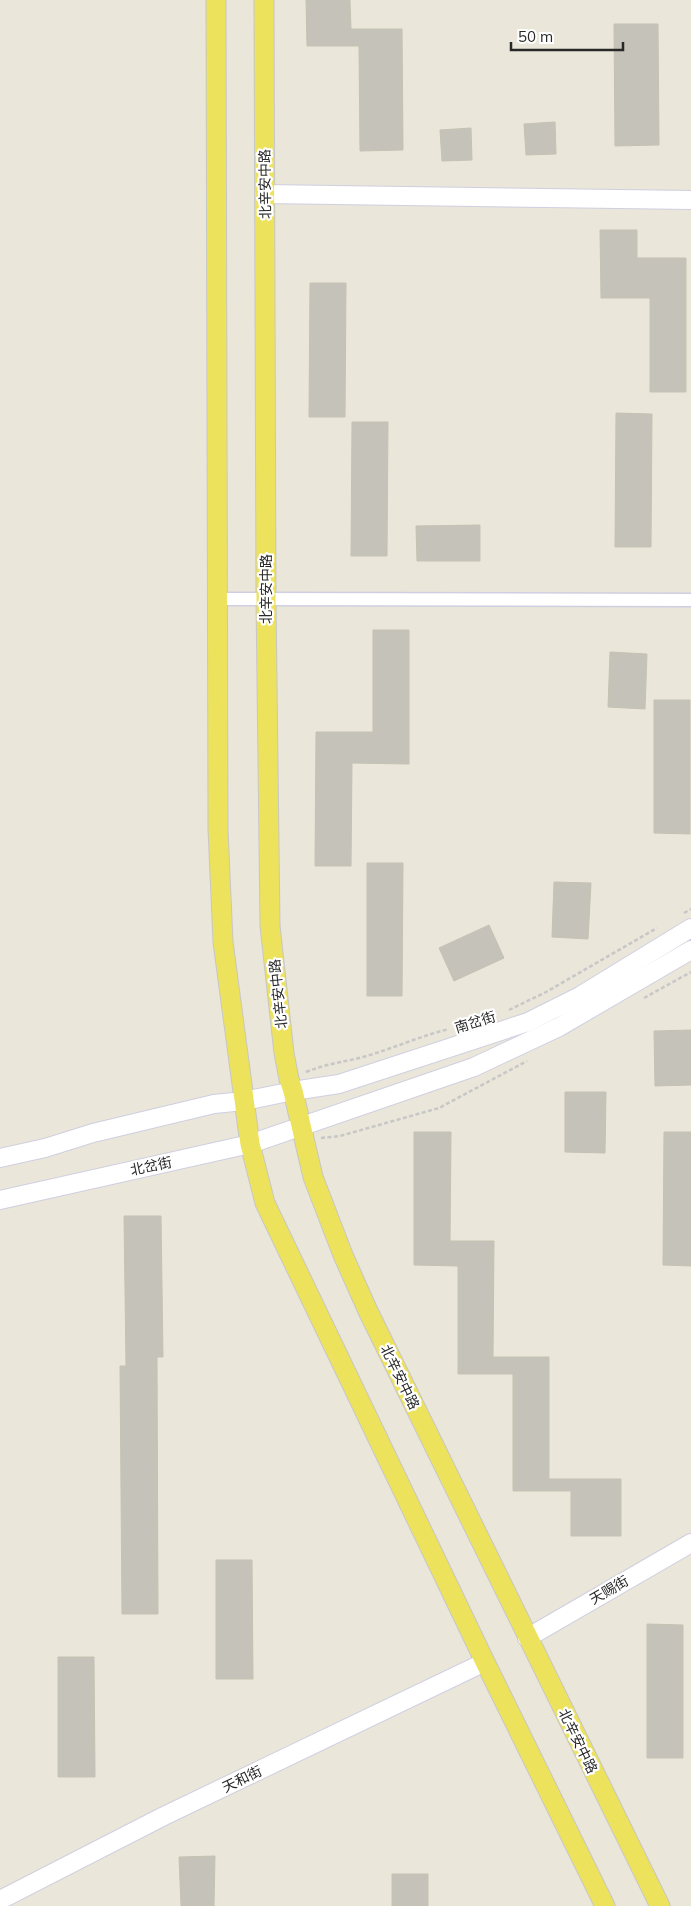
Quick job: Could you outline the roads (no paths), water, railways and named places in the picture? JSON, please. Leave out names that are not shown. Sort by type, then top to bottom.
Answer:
[{"type":"main road","points":[[216,0],[218,829],[223,942],[250,1144],[265,1203],[485,1662],[605,1906]]},
{"type":"main road","name":"北辛安中路","points":[[264,0],[266,600],[270,926],[284,1053],[313,1177],[368,1311],[660,1906]]},
{"type":"main road","points":[[264,194],[691,200]]},
{"type":"main road","name":"南岔街","points":[[291,1085],[339,1084],[528,1022],[580,996],[687,921]]},
{"type":"main road","points":[[301,1126],[474,1067],[559,1027],[691,950]]},
{"type":"main road","points":[[0,1158],[214,1104],[244,1101],[291,1085]]},
{"type":"main road","name":"北岔街","points":[[0,1200],[250,1144],[301,1126]]},
{"type":"main road","name":"天赐街","points":[[528,1638],[691,1542]]},
{"type":"main road","name":"天和街","points":[[0,1900],[164,1816],[485,1662]]},
{"type":"street","points":[[218,599],[691,600]]}]
